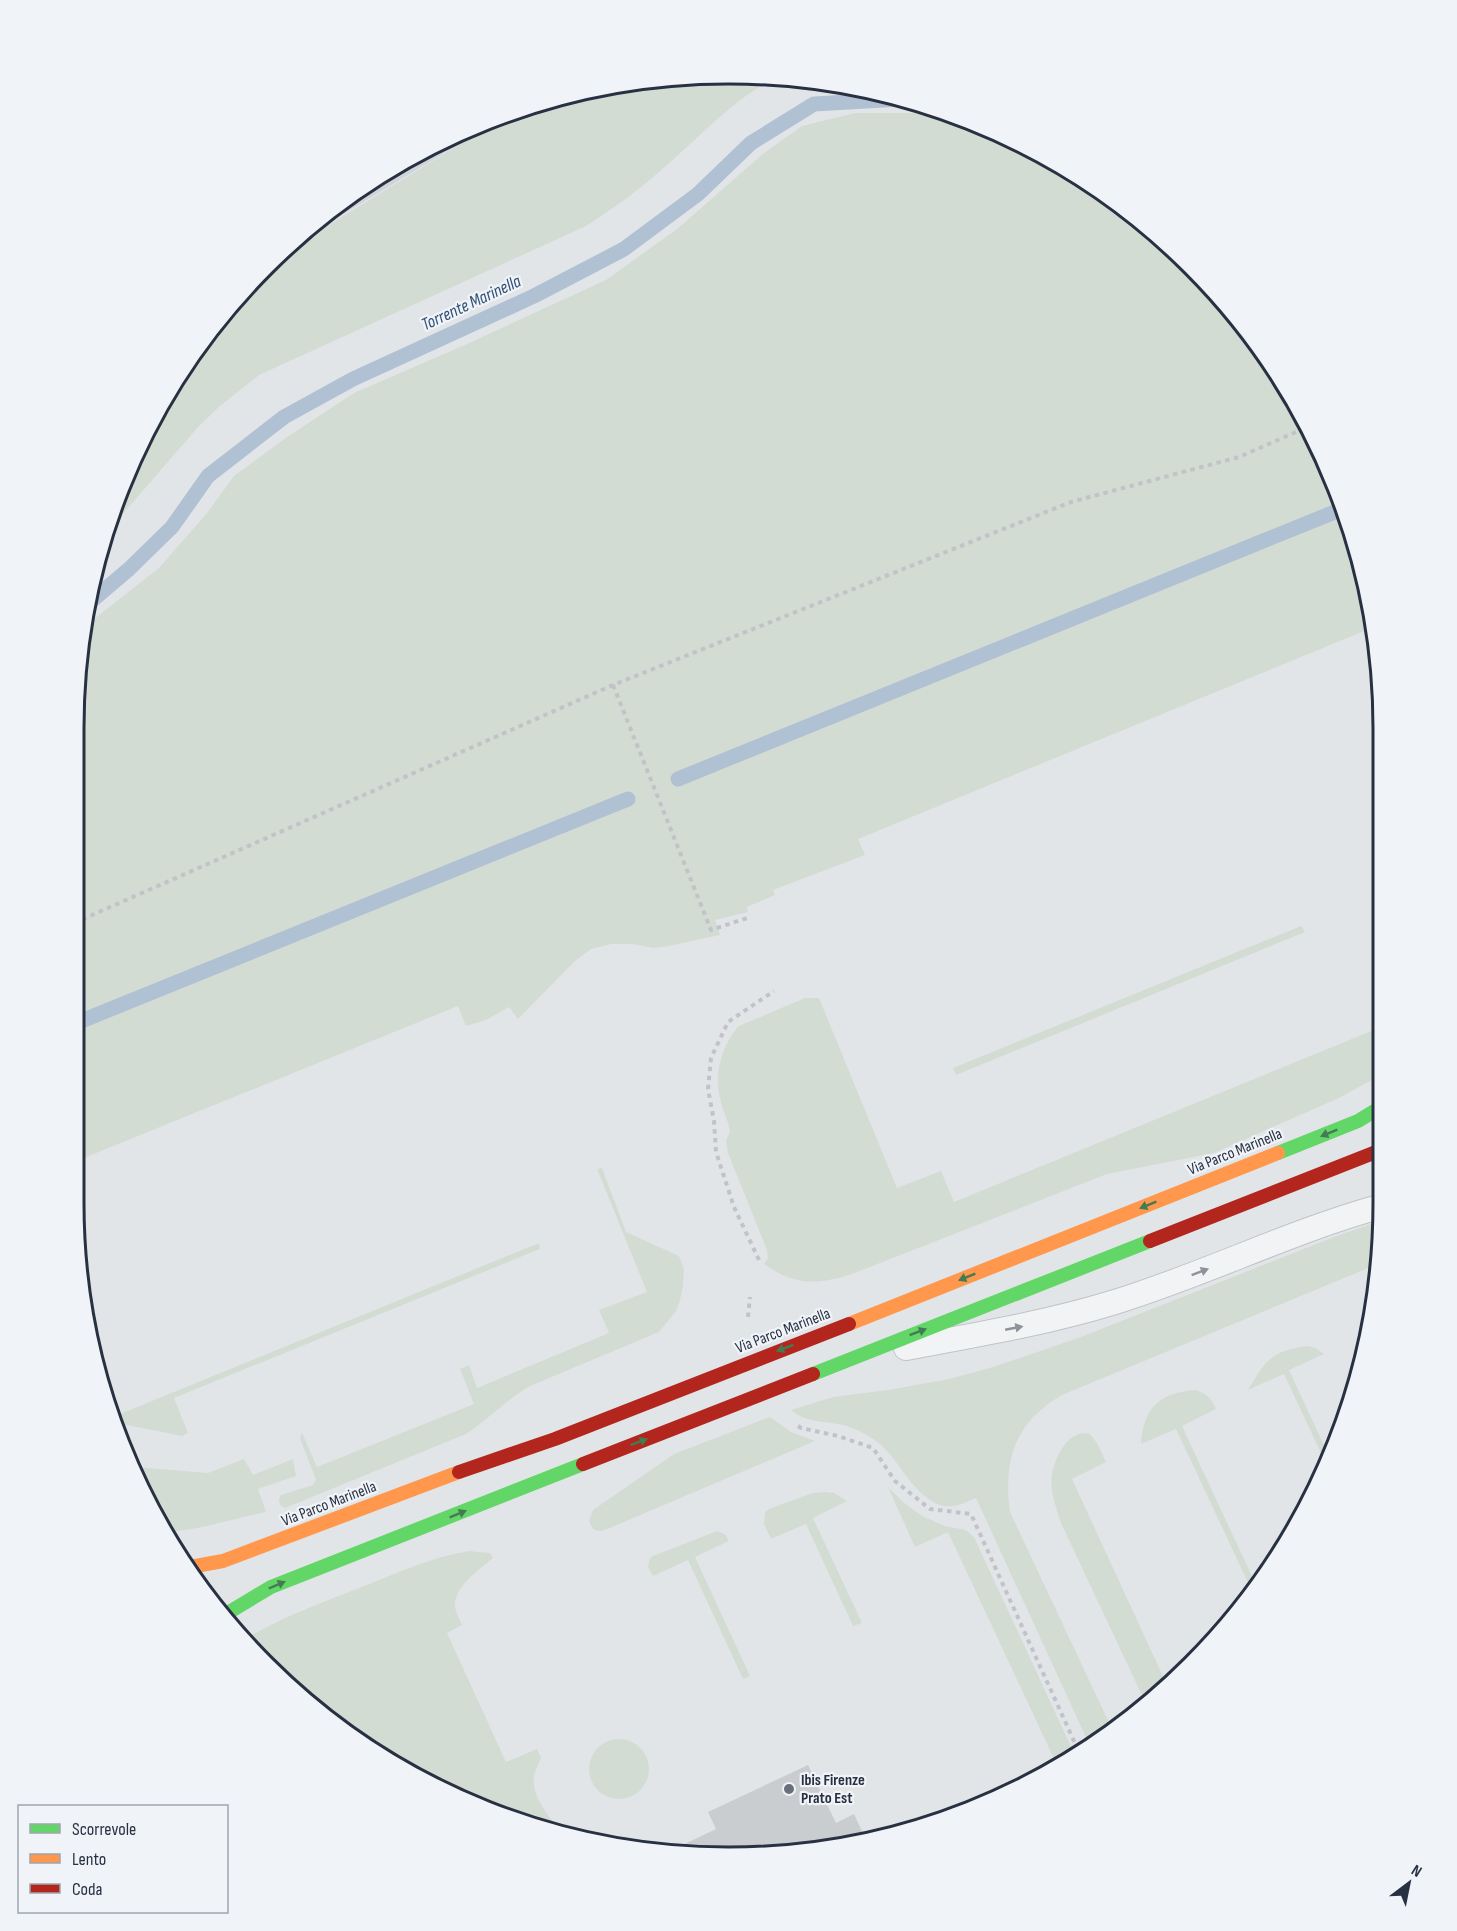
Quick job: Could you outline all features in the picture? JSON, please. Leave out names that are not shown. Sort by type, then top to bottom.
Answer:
[{"type":"main road","name":"Via Parco Marinella","points":[[197,1566],[223,1562],[493,1459],[555,1439],[883,1311],[1358,1121],[1373,1112]]},
{"type":"main road","points":[[231,1611],[271,1587],[1373,1153]]},
{"type":"lane","points":[[853,1358],[1022,1327],[1115,1302],[1190,1276],[1346,1216],[1373,1209]]},
{"type":"path","points":[[84,919],[613,685],[1071,502],[1239,457],[1300,430]]},
{"type":"path","points":[[613,685],[711,930],[747,918]]},
{"type":"path","points":[[759,1260],[734,1208],[716,1152],[714,1121],[708,1089],[711,1058],[728,1022],[774,991]]},
{"type":"path","points":[[794,1423],[801,1428],[838,1436],[873,1448],[895,1481],[930,1509],[971,1514],[1076,1745]]},
{"type":"shaded area","points":[[686,85],[763,85],[728,110],[641,187],[584,227],[259,375],[199,426],[119,518],[150,443],[193,370],[244,304],[273,273],[321,230],[468,139],[521,118],[603,96],[644,90]]},
{"type":"shaded area","points":[[855,113],[919,113],[936,118],[1014,150],[1051,170],[1121,217],[1153,244],[1184,273],[1240,336],[1287,406],[1307,443],[1339,521],[1361,603],[1365,631],[858,839],[865,855],[773,890],[775,895],[747,907],[748,912],[715,920],[720,935],[653,948],[633,944],[611,944],[591,949],[575,961],[518,1019],[509,1007],[486,1020],[466,1026],[458,1006],[84,1158],[84,728],[85,686],[94,619],[159,568],[207,513],[234,476],[287,437],[354,393],[606,280],[677,229],[764,153],[802,126]]},
{"type":"shaded area","points":[[466,140],[326,225],[406,170]]},
{"type":"shaded area","points":[[1301,926],[1305,932],[956,1075],[953,1068]]},
{"type":"shaded area","points":[[805,998],[819,998],[897,1188],[941,1171],[954,1202],[1373,1030],[1373,1079],[1339,1098],[1214,1153],[1107,1174],[852,1274],[828,1280],[806,1281],[786,1276],[764,1264],[768,1258],[767,1250],[728,1153],[726,1141],[730,1131],[718,1089],[718,1079],[724,1050],[739,1026]]},
{"type":"shaded area","points":[[602,1168],[626,1232],[679,1256],[684,1269],[683,1286],[676,1311],[659,1332],[530,1386],[466,1434],[285,1508],[280,1505],[281,1495],[313,1485],[316,1480],[300,1438],[302,1433],[317,1467],[474,1404],[460,1369],[469,1365],[477,1388],[609,1333],[599,1310],[647,1292],[597,1169]]},
{"type":"shaded area","points":[[1373,1223],[1369,1268],[1062,1395],[1033,1417],[1016,1444],[1009,1476],[1010,1512],[1109,1722],[1086,1738],[976,1498],[952,1506],[937,1504],[919,1491],[884,1448],[872,1438],[847,1426],[809,1419],[791,1410],[833,1397],[949,1379],[993,1367],[1081,1337]]},
{"type":"shaded area","points":[[539,1243],[540,1249],[174,1398],[188,1433],[182,1436],[124,1424],[120,1414]]},
{"type":"shaded area","points":[[1308,1346],[1324,1354],[1289,1370],[1325,1447],[1322,1455],[1284,1374],[1248,1390],[1271,1358]]},
{"type":"shaded area","points":[[1196,1390],[1203,1393],[1216,1409],[1182,1426],[1252,1577],[1248,1583],[1176,1429],[1141,1444],[1145,1421],[1156,1404],[1163,1398],[1183,1391]]},
{"type":"shaded area","points":[[770,1417],[791,1432],[815,1441],[605,1530],[595,1530],[589,1521],[593,1510],[674,1454]]},
{"type":"shaded area","points":[[1082,1433],[1090,1434],[1106,1462],[1072,1479],[1163,1677],[1142,1696],[1061,1523],[1053,1495],[1052,1478],[1056,1460],[1067,1441]]},
{"type":"shaded area","points":[[244,1459],[253,1475],[293,1459],[296,1476],[258,1489],[266,1512],[174,1531],[141,1467],[208,1473]]},
{"type":"shaded area","points":[[888,1487],[922,1516],[945,1526],[966,1530],[974,1537],[1072,1748],[1054,1759],[948,1532],[915,1547]]},
{"type":"shaded area","points":[[813,1493],[834,1493],[847,1501],[813,1518],[862,1623],[853,1626],[806,1524],[771,1539],[764,1524],[765,1512],[769,1509]]},
{"type":"shaded area","points":[[717,1531],[726,1535],[729,1541],[695,1557],[750,1676],[743,1679],[688,1560],[653,1576],[648,1567],[650,1558],[653,1556]]},
{"type":"shaded area","points":[[469,1551],[490,1553],[493,1558],[470,1577],[460,1589],[455,1605],[462,1625],[447,1633],[506,1762],[537,1749],[541,1758],[534,1776],[535,1791],[555,1823],[482,1798],[406,1761],[336,1714],[304,1687],[252,1635],[301,1611],[441,1557]]},
{"type":"shaded area","points":[[619,1739],[636,1744],[644,1752],[649,1769],[644,1786],[636,1794],[619,1799],[602,1794],[594,1786],[589,1769],[594,1752],[602,1744]]},
{"type":"building","name":"Ibis Firenze Prato Est","points":[[808,1765],[836,1823],[854,1814],[863,1833],[771,1846],[682,1845],[716,1829],[708,1812]]},
{"type":"waterway","name":"Torrente Marinella","points":[[98,595],[172,527],[208,476],[284,417],[353,379],[534,296],[624,249],[698,194],[751,143],[814,104],[873,101]]},
{"type":"waterway","points":[[678,779],[1335,512]]},
{"type":"waterway","points":[[84,1020],[628,799]]},
{"type":"traffic: fast","points":[[1278,1153],[1358,1121],[1373,1112]]},
{"type":"traffic: fast","points":[[813,1374],[1150,1241]]},
{"type":"traffic: fast","points":[[231,1611],[271,1587],[583,1464]]},
{"type":"traffic: slow","points":[[849,1324],[1278,1153]]},
{"type":"traffic: slow","points":[[196,1566],[223,1561],[459,1472]]},
{"type":"traffic: jam","points":[[1150,1241],[1373,1153]]},
{"type":"traffic: jam","points":[[459,1472],[555,1439],[849,1324]]},
{"type":"traffic: jam","points":[[583,1464],[813,1374]]},
{"type":"place","name":"Ibis Firenze Prato Est","points":[[789,1789]]}]
